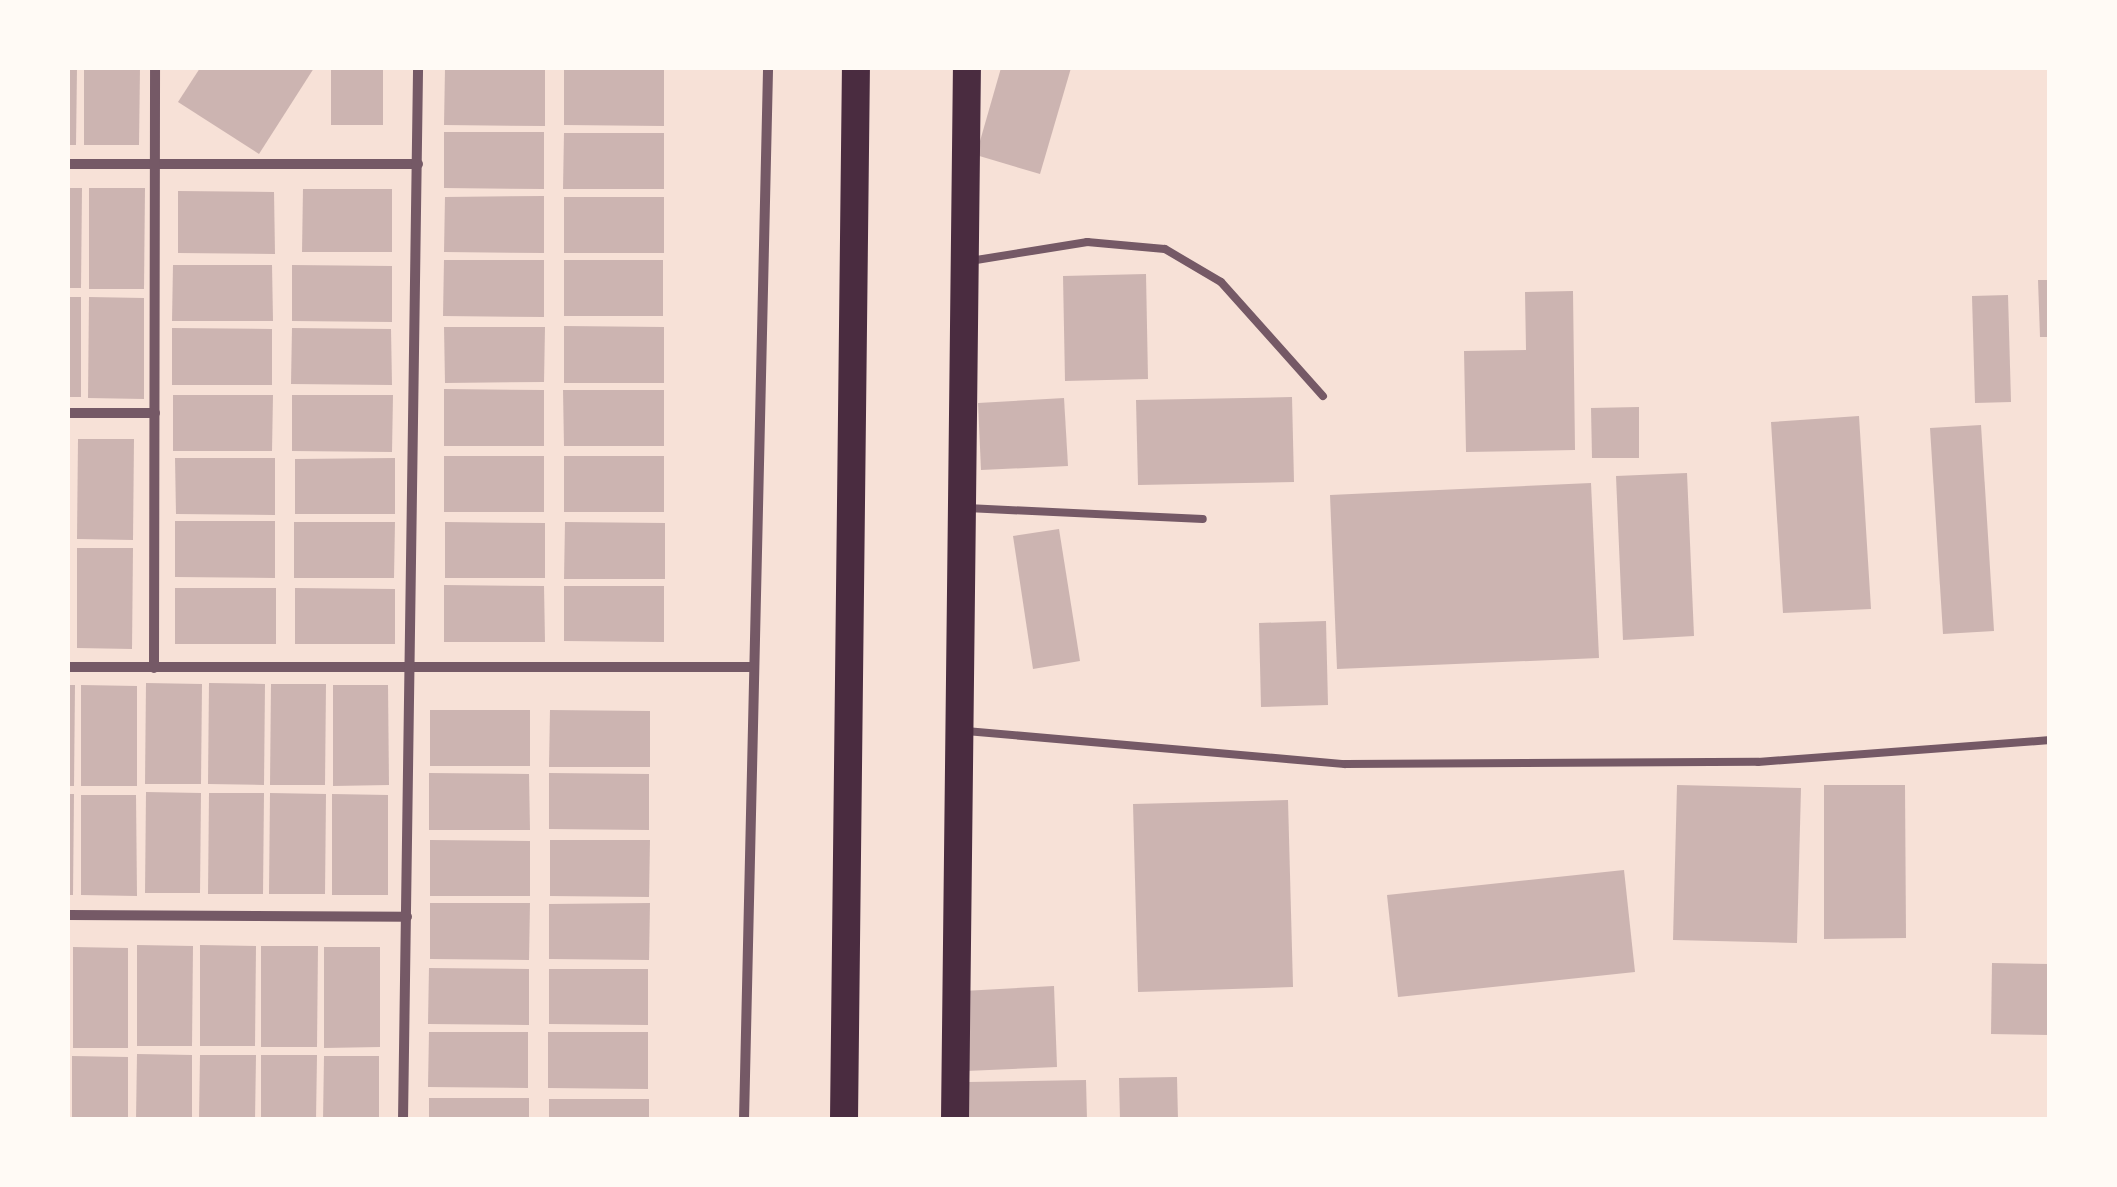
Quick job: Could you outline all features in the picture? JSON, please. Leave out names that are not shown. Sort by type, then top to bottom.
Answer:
[{"type":"highway","points":[[844,1120],[856,68]]},
{"type":"highway","points":[[955,1120],[968,68]]},
{"type":"street","points":[[154,668],[155,68]]},
{"type":"street","points":[[403,1120],[418,68]]},
{"type":"street","points":[[744,1120],[751,667],[768,68]]},
{"type":"street","points":[[68,164],[418,164]]},
{"type":"street","points":[[68,413],[155,412]]},
{"type":"street","points":[[68,666],[751,667]]},
{"type":"street","points":[[68,916],[407,917]]},
{"type":"lane","points":[[966,262],[1087,242],[1165,249],[1222,282],[1323,396]]},
{"type":"lane","points":[[962,508],[1203,518]]},
{"type":"lane","points":[[960,731],[1345,764],[1758,762],[2050,740]]},
{"type":"building","points":[[68,68],[77,68],[76,145],[68,145]]},
{"type":"building","points":[[84,68],[140,68],[139,145],[84,145]]},
{"type":"building","points":[[200,68],[314,68],[259,154],[178,102]]},
{"type":"building","points":[[331,68],[383,68],[383,125],[331,125]]},
{"type":"building","points":[[1001,68],[1071,68],[1040,174],[976,155]]},
{"type":"building","points":[[445,69],[545,70],[545,126],[444,125]]},
{"type":"building","points":[[564,69],[664,69],[664,126],[564,125]]},
{"type":"building","points":[[444,132],[544,132],[544,189],[444,188]]},
{"type":"building","points":[[564,133],[664,133],[664,189],[563,189]]},
{"type":"building","points":[[68,188],[82,188],[81,288],[68,288]]},
{"type":"building","points":[[89,188],[145,188],[144,289],[89,289]]},
{"type":"building","points":[[303,189],[392,189],[392,252],[302,252]]},
{"type":"building","points":[[178,191],[274,192],[275,254],[178,253]]},
{"type":"building","points":[[544,196],[544,253],[444,252],[445,197]]},
{"type":"building","points":[[564,197],[664,197],[664,253],[564,253]]},
{"type":"building","points":[[444,260],[544,260],[544,317],[443,316]]},
{"type":"building","points":[[564,260],[663,260],[663,316],[564,316]]},
{"type":"building","points":[[173,265],[272,265],[273,321],[172,321]]},
{"type":"building","points":[[292,265],[392,266],[392,322],[292,321]]},
{"type":"building","points":[[1146,274],[1148,379],[1065,381],[1063,276]]},
{"type":"building","points":[[2038,280],[2050,280],[2050,337],[2040,337]]},
{"type":"building","points":[[1573,291],[1575,450],[1466,452],[1464,351],[1526,350],[1525,292]]},
{"type":"building","points":[[2008,295],[2011,402],[1975,403],[1972,296]]},
{"type":"building","points":[[68,297],[81,297],[81,397],[68,397]]},
{"type":"building","points":[[89,297],[144,298],[144,399],[88,398]]},
{"type":"building","points":[[564,326],[664,327],[664,383],[564,383]]},
{"type":"building","points":[[444,327],[545,327],[544,382],[445,383]]},
{"type":"building","points":[[172,328],[272,329],[272,385],[172,385]]},
{"type":"building","points":[[292,328],[391,329],[392,385],[291,384]]},
{"type":"building","points":[[444,389],[544,390],[544,446],[444,446]]},
{"type":"building","points":[[563,390],[664,390],[664,446],[564,446]]},
{"type":"building","points":[[173,395],[273,395],[272,451],[173,451]]},
{"type":"building","points":[[292,395],[393,395],[392,452],[292,451]]},
{"type":"building","points":[[1292,397],[1294,482],[1138,485],[1136,400]]},
{"type":"building","points":[[1064,398],[1068,466],[981,470],[978,403]]},
{"type":"building","points":[[1639,407],[1639,458],[1592,458],[1591,408]]},
{"type":"building","points":[[1859,416],[1871,609],[1783,613],[1771,422]]},
{"type":"building","points":[[1981,425],[1994,631],[1943,634],[1930,428]]},
{"type":"building","points":[[78,439],[134,439],[133,540],[77,539]]},
{"type":"building","points":[[444,456],[544,456],[544,512],[444,512]]},
{"type":"building","points":[[564,456],[664,456],[664,512],[564,512]]},
{"type":"building","points":[[175,458],[275,458],[275,515],[176,514]]},
{"type":"building","points":[[395,458],[395,514],[295,514],[295,459]]},
{"type":"building","points":[[1687,473],[1694,636],[1623,640],[1616,476]]},
{"type":"building","points":[[1591,483],[1599,658],[1337,669],[1330,495]]},
{"type":"building","points":[[175,521],[275,521],[275,578],[175,577]]},
{"type":"building","points":[[294,522],[395,522],[394,578],[294,578]]},
{"type":"building","points":[[445,522],[545,523],[545,578],[445,578]]},
{"type":"building","points":[[565,522],[665,523],[665,579],[564,579]]},
{"type":"building","points":[[1059,529],[1080,661],[1033,669],[1013,536]]},
{"type":"building","points":[[77,548],[133,548],[132,649],[77,648]]},
{"type":"building","points":[[444,585],[544,586],[545,642],[444,642]]},
{"type":"building","points":[[564,586],[664,586],[664,642],[564,641]]},
{"type":"building","points":[[175,588],[276,588],[276,644],[175,644]]},
{"type":"building","points":[[295,588],[395,589],[395,644],[295,644]]},
{"type":"building","points":[[1326,621],[1328,705],[1261,707],[1259,623]]},
{"type":"building","points":[[146,683],[202,684],[201,784],[145,784]]},
{"type":"building","points":[[209,683],[265,684],[264,785],[208,784]]},
{"type":"building","points":[[271,684],[326,684],[325,785],[270,785]]},
{"type":"building","points":[[68,685],[75,685],[74,786],[68,786]]},
{"type":"building","points":[[81,685],[137,686],[137,786],[81,786]]},
{"type":"building","points":[[333,685],[388,685],[389,785],[333,786]]},
{"type":"building","points":[[430,710],[530,710],[530,766],[430,766]]},
{"type":"building","points":[[550,710],[650,711],[650,767],[549,767]]},
{"type":"building","points":[[429,773],[529,774],[530,830],[429,830]]},
{"type":"building","points":[[549,773],[649,774],[649,830],[549,829]]},
{"type":"building","points":[[1677,785],[1801,788],[1797,943],[1673,940]]},
{"type":"building","points":[[1824,785],[1905,785],[1906,938],[1824,939]]},
{"type":"building","points":[[146,792],[201,793],[200,893],[145,893]]},
{"type":"building","points":[[209,793],[264,793],[263,894],[208,894]]},
{"type":"building","points":[[270,793],[326,794],[325,894],[269,894]]},
{"type":"building","points":[[68,794],[74,794],[73,895],[68,895]]},
{"type":"building","points":[[332,794],[388,795],[388,895],[332,895]]},
{"type":"building","points":[[81,795],[136,795],[137,896],[81,895]]},
{"type":"building","points":[[1288,800],[1293,987],[1138,992],[1133,804]]},
{"type":"building","points":[[430,840],[530,841],[530,896],[430,896]]},
{"type":"building","points":[[550,840],[650,840],[649,897],[550,896]]},
{"type":"building","points":[[1624,870],[1635,972],[1398,997],[1387,895]]},
{"type":"building","points":[[430,903],[530,903],[529,960],[430,959]]},
{"type":"building","points":[[650,903],[649,960],[549,959],[549,904]]},
{"type":"building","points":[[137,945],[193,946],[192,1046],[137,1046]]},
{"type":"building","points":[[200,945],[256,946],[255,1046],[200,1046]]},
{"type":"building","points":[[261,946],[318,946],[317,1047],[261,1047]]},
{"type":"building","points":[[73,947],[128,948],[128,1048],[73,1048]]},
{"type":"building","points":[[324,947],[380,947],[380,1047],[324,1048]]},
{"type":"building","points":[[1992,963],[2050,964],[2050,1035],[1991,1034]]},
{"type":"building","points":[[429,968],[529,969],[529,1025],[428,1024]]},
{"type":"building","points":[[549,969],[648,969],[648,1025],[549,1024]]},
{"type":"building","points":[[1054,986],[1057,1067],[966,1071],[963,991]]},
{"type":"building","points":[[429,1032],[528,1032],[528,1088],[428,1087]]},
{"type":"building","points":[[548,1032],[648,1032],[648,1089],[548,1088]]},
{"type":"building","points":[[137,1054],[192,1055],[192,1120],[136,1120]]},
{"type":"building","points":[[200,1055],[256,1055],[255,1120],[199,1120]]},
{"type":"building","points":[[261,1055],[317,1055],[316,1120],[261,1120]]},
{"type":"building","points":[[72,1056],[128,1057],[128,1120],[72,1120]]},
{"type":"building","points":[[324,1056],[379,1056],[379,1120],[323,1120]]},
{"type":"building","points":[[1177,1077],[1178,1120],[1120,1120],[1119,1078]]},
{"type":"building","points":[[1086,1080],[1087,1120],[968,1120],[967,1082]]},
{"type":"building","points":[[429,1098],[529,1098],[529,1120],[429,1120]]},
{"type":"building","points":[[549,1099],[649,1099],[649,1120],[549,1120]]}]
